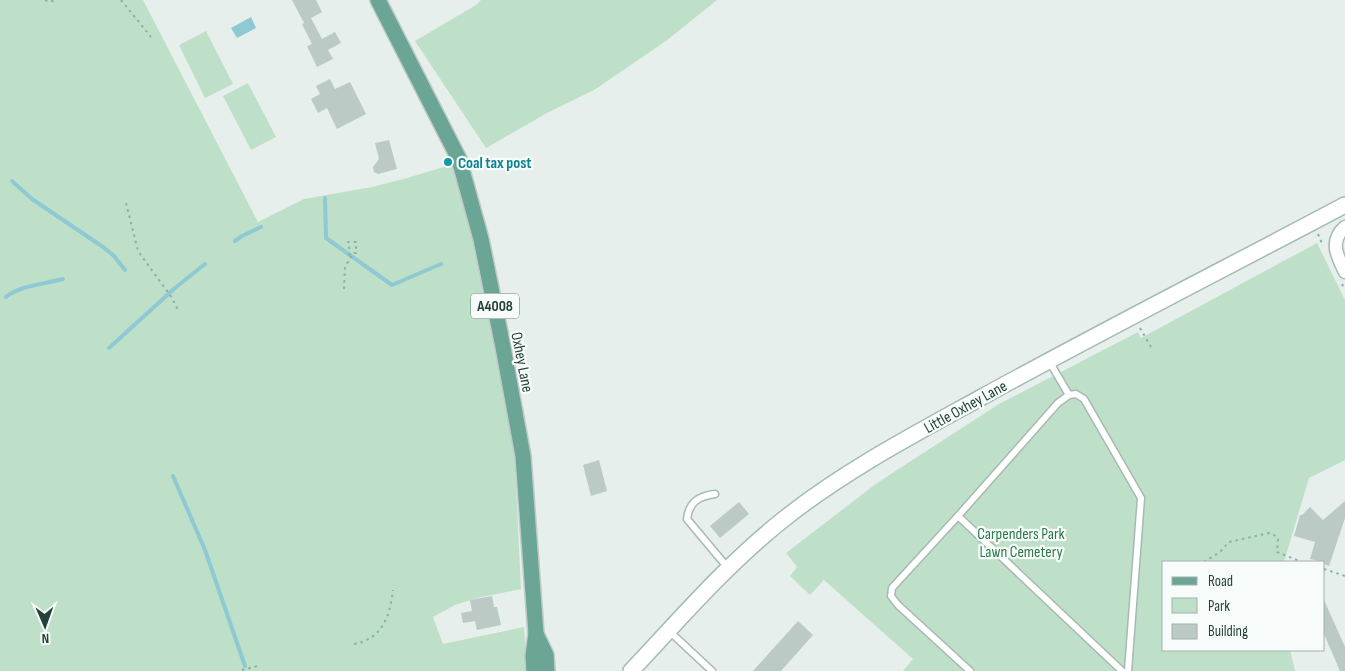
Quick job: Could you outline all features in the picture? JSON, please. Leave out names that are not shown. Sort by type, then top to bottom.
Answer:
[{"type":"main road","name":"Oxhey Lane","points":[[378,0],[456,150],[464,171],[481,239],[503,347],[522,456],[536,634],[533,656],[534,671]]},
{"type":"main road","name":"Little Oxhey Lane","points":[[631,671],[729,569],[783,519],[831,485],[932,425],[1048,360],[1345,205]]},
{"type":"main road","name":"Oxhey Lane","points":[[536,634],[546,655],[547,671]]},
{"type":"street","points":[[1344,228],[1339,233],[1335,243],[1338,258],[1345,272]]},
{"type":"lane","points":[[1048,360],[1069,395]]},
{"type":"lane","points":[[970,671],[898,605],[891,596],[892,588],[1058,403],[1069,395],[1076,394],[1084,399],[1141,498],[1128,671]]},
{"type":"lane","points":[[715,494],[705,495],[697,499],[690,506],[687,519],[729,569]]},
{"type":"lane","points":[[958,516],[1122,671]]},
{"type":"lane","points":[[669,631],[712,671]]},
{"type":"path","points":[[45,0],[49,2],[56,0]]},
{"type":"path","points":[[120,0],[151,37]]},
{"type":"path","points":[[124,10],[127,7]]},
{"type":"path","points":[[126,203],[138,251],[172,298],[178,310]]},
{"type":"path","points":[[344,289],[345,267],[353,254],[356,253],[356,242],[348,242],[350,252],[348,259]]},
{"type":"path","points":[[1139,326],[1150,348]]},
{"type":"path","points":[[1206,561],[1220,552],[1229,542],[1273,534],[1278,539],[1277,552],[1300,561]]},
{"type":"path","points":[[1325,569],[1345,576]]},
{"type":"path","points":[[354,644],[364,642],[378,632],[390,607],[393,590]]},
{"type":"path","points":[[242,670],[258,666]]},
{"type":"green space","points":[[0,0],[143,0],[258,222],[304,199],[372,187],[457,163],[513,424],[521,589],[477,598],[455,605],[433,617],[443,644],[524,627],[527,671],[0,671]]},
{"type":"green space","points":[[481,0],[717,0],[666,41],[594,90],[547,113],[486,148],[415,41],[476,5]]},
{"type":"green space","points":[[206,31],[233,84],[205,98],[179,45]]},
{"type":"green space","points":[[248,83],[276,137],[251,150],[223,96]]},
{"type":"green space","name":"Carpenders Park Lawn Cemetery","points":[[1317,243],[1345,300],[1345,460],[1309,478],[1284,561],[1162,561],[1162,651],[1290,651],[1295,671],[903,671],[913,659],[824,580],[810,595],[790,576],[797,567],[786,553],[877,483],[999,404],[1138,332],[1141,338]]},
{"type":"water","points":[[251,17],[256,28],[237,38],[231,28]]},
{"type":"building","points":[[292,0],[316,0],[322,12],[311,18],[322,39],[335,32],[341,43],[328,50],[333,59],[317,67],[307,46],[312,44]]},
{"type":"building","points":[[330,79],[335,89],[350,82],[366,114],[337,129],[327,108],[318,113],[311,99],[320,94],[316,86]]},
{"type":"building","points":[[389,140],[397,169],[378,174],[374,172],[373,167],[379,159],[375,143]]},
{"type":"building","points":[[599,460],[607,491],[591,496],[583,465]]},
{"type":"building","points":[[1345,501],[1345,518],[1329,566],[1325,564],[1325,561],[1310,559],[1315,542],[1294,536],[1300,515],[1310,507],[1323,520]]},
{"type":"building","points":[[739,502],[749,514],[720,538],[710,526]]},
{"type":"building","points":[[492,596],[494,607],[497,607],[501,625],[477,630],[475,621],[463,623],[461,613],[472,611],[470,600]]},
{"type":"building","points":[[1325,602],[1345,647],[1345,671],[1340,671],[1325,636]]},
{"type":"building","points":[[798,621],[813,635],[781,671],[753,671]]},
{"type":"waterway","points":[[12,181],[32,199],[103,247],[114,256],[125,270]]},
{"type":"waterway","points":[[325,198],[326,238],[392,285],[441,264]]},
{"type":"waterway","points":[[235,241],[261,227]]},
{"type":"waterway","points":[[109,348],[175,288],[205,264]]},
{"type":"waterway","points":[[6,297],[26,287],[63,279]]},
{"type":"waterway","points":[[173,476],[205,550],[245,666]]},
{"type":"place","name":"Coal tax post","points":[[448,162]]}]
